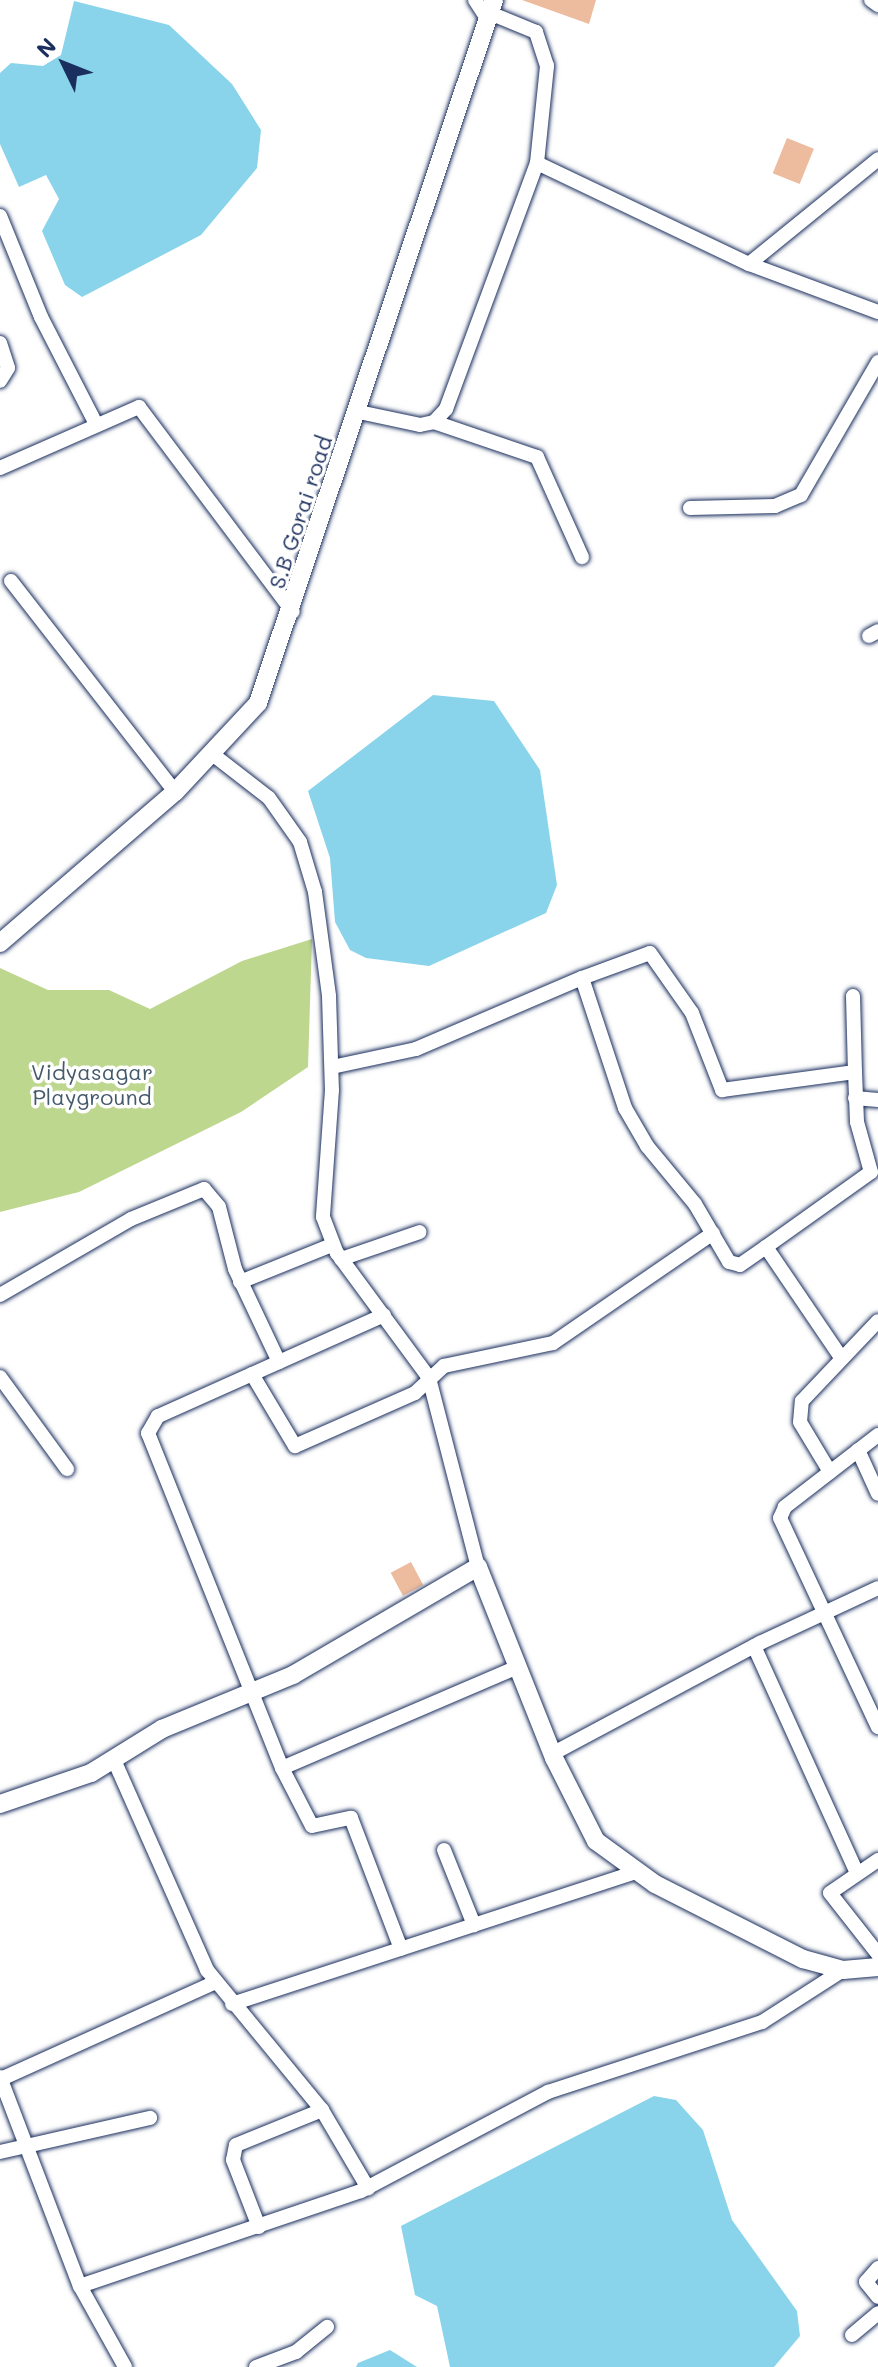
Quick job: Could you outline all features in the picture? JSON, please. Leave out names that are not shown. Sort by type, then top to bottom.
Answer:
[{"type":"street","points":[[434,422],[457,390],[537,163],[547,66],[536,32],[475,0]]},
{"type":"street","points":[[871,0],[878,5]]},
{"type":"street","name":"S.B Gorai road","points":[[0,943],[175,792],[258,703],[293,612],[491,11]]},
{"type":"street","points":[[749,264],[878,159]]},
{"type":"street","points":[[537,163],[749,264],[878,312]]},
{"type":"street","points":[[0,216],[41,317],[95,422]]},
{"type":"street","points":[[0,343],[8,368],[0,381]]},
{"type":"street","points":[[690,508],[775,506],[801,495],[878,362]]},
{"type":"street","points":[[0,468],[133,405],[145,412],[293,612]]},
{"type":"street","points":[[359,412],[420,425],[434,422],[522,447],[537,457],[582,557]]},
{"type":"street","points":[[11,581],[175,792]]},
{"type":"street","points":[[211,753],[269,798],[300,842],[323,947],[332,1067],[323,1196],[332,1245],[429,1378],[478,1567],[552,1754],[596,1841],[635,1872],[803,1959],[843,1970],[878,1967]]},
{"type":"street","points":[[332,1067],[416,1049],[582,978],[650,953],[692,1013],[722,1090],[855,1072]]},
{"type":"street","points":[[582,978],[633,1125],[734,1265],[766,1247],[871,1172],[855,1098],[853,996]]},
{"type":"street","points":[[855,1098],[878,1100]]},
{"type":"street","points":[[0,1295],[131,1219],[204,1189],[219,1207],[240,1282],[279,1362]]},
{"type":"street","points":[[341,1259],[420,1232]]},
{"type":"street","points":[[252,1374],[295,1446],[415,1393],[444,1366],[553,1343],[713,1233]]},
{"type":"street","points":[[240,1282],[332,1245]]},
{"type":"street","points":[[766,1247],[840,1356]]},
{"type":"street","points":[[384,1315],[158,1416],[148,1428],[249,1695],[282,1768],[312,1826],[351,1818],[401,1949]]},
{"type":"street","points":[[830,1472],[799,1412],[840,1356],[878,1321]]},
{"type":"street","points":[[0,1377],[67,1469]]},
{"type":"street","points":[[878,1435],[830,1472],[780,1518],[878,1727]]},
{"type":"street","points":[[858,1450],[878,1494]]},
{"type":"street","points":[[0,1804],[114,1760],[162,1729],[249,1695],[478,1567]]},
{"type":"street","points":[[552,1754],[754,1646],[878,1588]]},
{"type":"street","points":[[754,1646],[857,1873]]},
{"type":"street","points":[[282,1768],[518,1667]]},
{"type":"street","points":[[114,1760],[216,1982],[322,2110],[368,2188]]},
{"type":"street","points":[[444,1850],[474,1925]]},
{"type":"street","points":[[878,1860],[830,1893],[878,1954]]},
{"type":"street","points":[[232,2004],[635,1872]]},
{"type":"street","points":[[80,2286],[368,2188],[558,2088],[762,2022],[816,1993],[843,1970]]},
{"type":"street","points":[[125,2367],[80,2286],[0,2078],[216,1982]]},
{"type":"street","points":[[259,2227],[233,2160],[236,2145],[322,2110]]},
{"type":"street","points":[[0,2152],[29,2149],[150,2118]]},
{"type":"street","points":[[878,2268],[866,2282],[878,2297]]},
{"type":"street","points":[[852,2335],[878,2313]]},
{"type":"street","points":[[256,2367],[296,2352],[327,2327]]},
{"type":"green space","name":"Vidyasagar Playground","points":[[312,939],[308,1067],[241,1112],[79,1192],[0,1212],[0,968],[48,990],[109,990],[150,1009],[242,961]]},
{"type":"water","points":[[74,1],[169,25],[232,84],[261,130],[257,168],[201,235],[82,297],[65,285],[42,231],[59,199],[46,175],[19,187],[0,144],[0,73],[11,63],[43,66],[61,55]]},
{"type":"water","points":[[433,695],[494,701],[540,770],[557,885],[546,913],[429,966],[366,958],[350,950],[335,922],[330,858],[308,791]]},
{"type":"water","points":[[654,2096],[676,2100],[703,2130],[732,2220],[797,2311],[800,2336],[774,2367],[450,2367],[437,2306],[415,2295],[401,2226]]},
{"type":"water","points":[[390,2350],[417,2367],[356,2367],[358,2363]]},
{"type":"building","points":[[522,0],[596,0],[589,24]]},
{"type":"building","points":[[787,138],[814,149],[800,184],[773,173]]},
{"type":"building","points":[[411,1562],[423,1585],[403,1596],[391,1573]]}]
